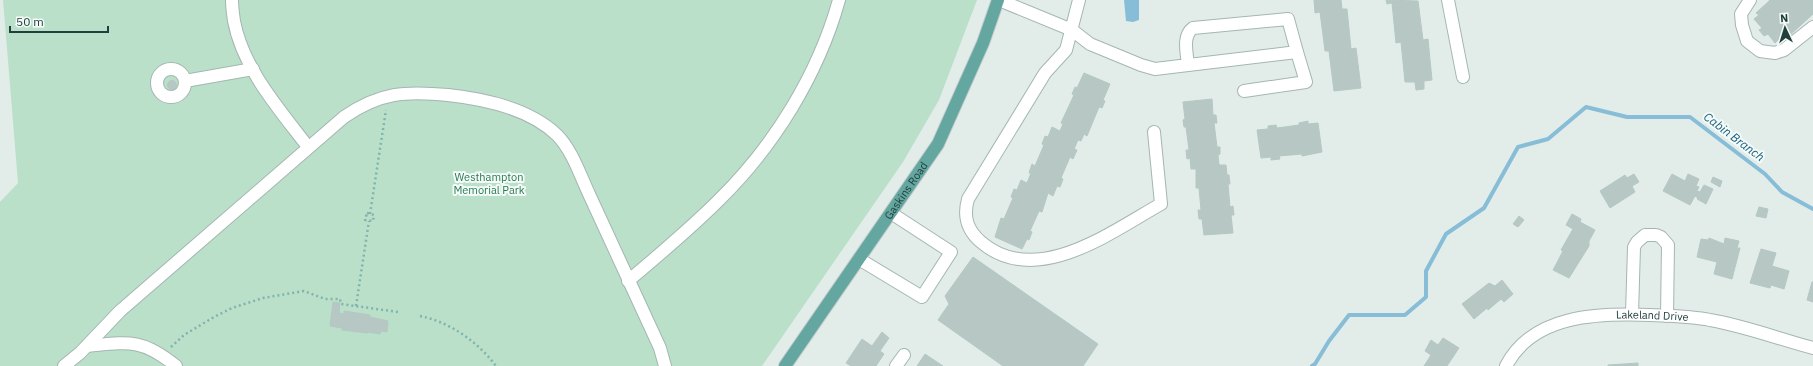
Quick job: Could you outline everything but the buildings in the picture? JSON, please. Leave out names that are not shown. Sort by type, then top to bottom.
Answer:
[{"type":"main road","name":"Gaskins Road","points":[[785,366],[938,144],[983,43],[999,0]]},
{"type":"street","points":[[232,0],[234,22],[253,69],[276,104],[308,147]]},
{"type":"street","points":[[628,281],[719,200],[753,162],[794,103],[812,70],[839,0]]},
{"type":"street","points":[[999,0],[1072,30],[1090,44],[1141,65],[1155,69],[1298,52]]},
{"type":"street","points":[[1078,0],[1066,50],[1045,73],[968,199],[965,209],[966,222],[970,232],[992,251],[1020,260],[1054,258],[1082,248],[1161,204],[1154,132]]},
{"type":"street","points":[[1448,0],[1463,77]]},
{"type":"street","points":[[1750,0],[1741,14],[1742,25],[1747,41],[1760,51],[1775,53],[1784,50],[1813,26]]},
{"type":"street","points":[[1188,65],[1187,36],[1188,31],[1193,28],[1288,19],[1306,82],[1244,91]]},
{"type":"street","points":[[185,81],[253,69]]},
{"type":"street","points":[[64,366],[87,346],[120,311],[308,147],[357,108],[372,100],[388,95],[412,94],[464,97],[502,106],[539,121],[558,136],[569,153],[660,348],[665,366]]},
{"type":"street","points":[[859,259],[922,297],[951,252],[891,213]]},
{"type":"street","points":[[1632,314],[1634,247],[1640,238],[1650,234],[1661,237],[1668,245],[1667,316]]},
{"type":"street","name":"Lakeland Drive","points":[[1506,366],[1520,346],[1544,329],[1573,319],[1615,314],[1686,316],[1726,323],[1813,348]]},
{"type":"street","points":[[87,346],[137,343],[150,347],[176,366]]},
{"type":"street","points":[[896,366],[904,355]]},
{"type":"path","points":[[356,306],[370,221],[366,220],[366,213],[370,214],[388,95]]},
{"type":"path","points":[[164,356],[184,335],[198,326],[232,308],[263,298],[304,291],[325,299],[340,299],[341,304],[398,312]]},
{"type":"path","points":[[420,316],[432,318],[453,328],[484,353],[496,366]]},
{"type":"green space","name":"Westhampton Memorial Park","points":[[3,0],[977,0],[939,100],[903,162],[762,366],[0,366],[0,202],[18,183]]},
{"type":"water","points":[[1124,0],[1139,0],[1139,20],[1133,22],[1126,21]]},
{"type":"waterway","name":"Cabin Branch","points":[[1312,366],[1315,364],[1329,341],[1349,315],[1405,315],[1426,297],[1426,271],[1446,234],[1484,208],[1518,147],[1548,139],[1586,107],[1627,117],[1690,117],[1765,174],[1782,192],[1813,209]]}]
